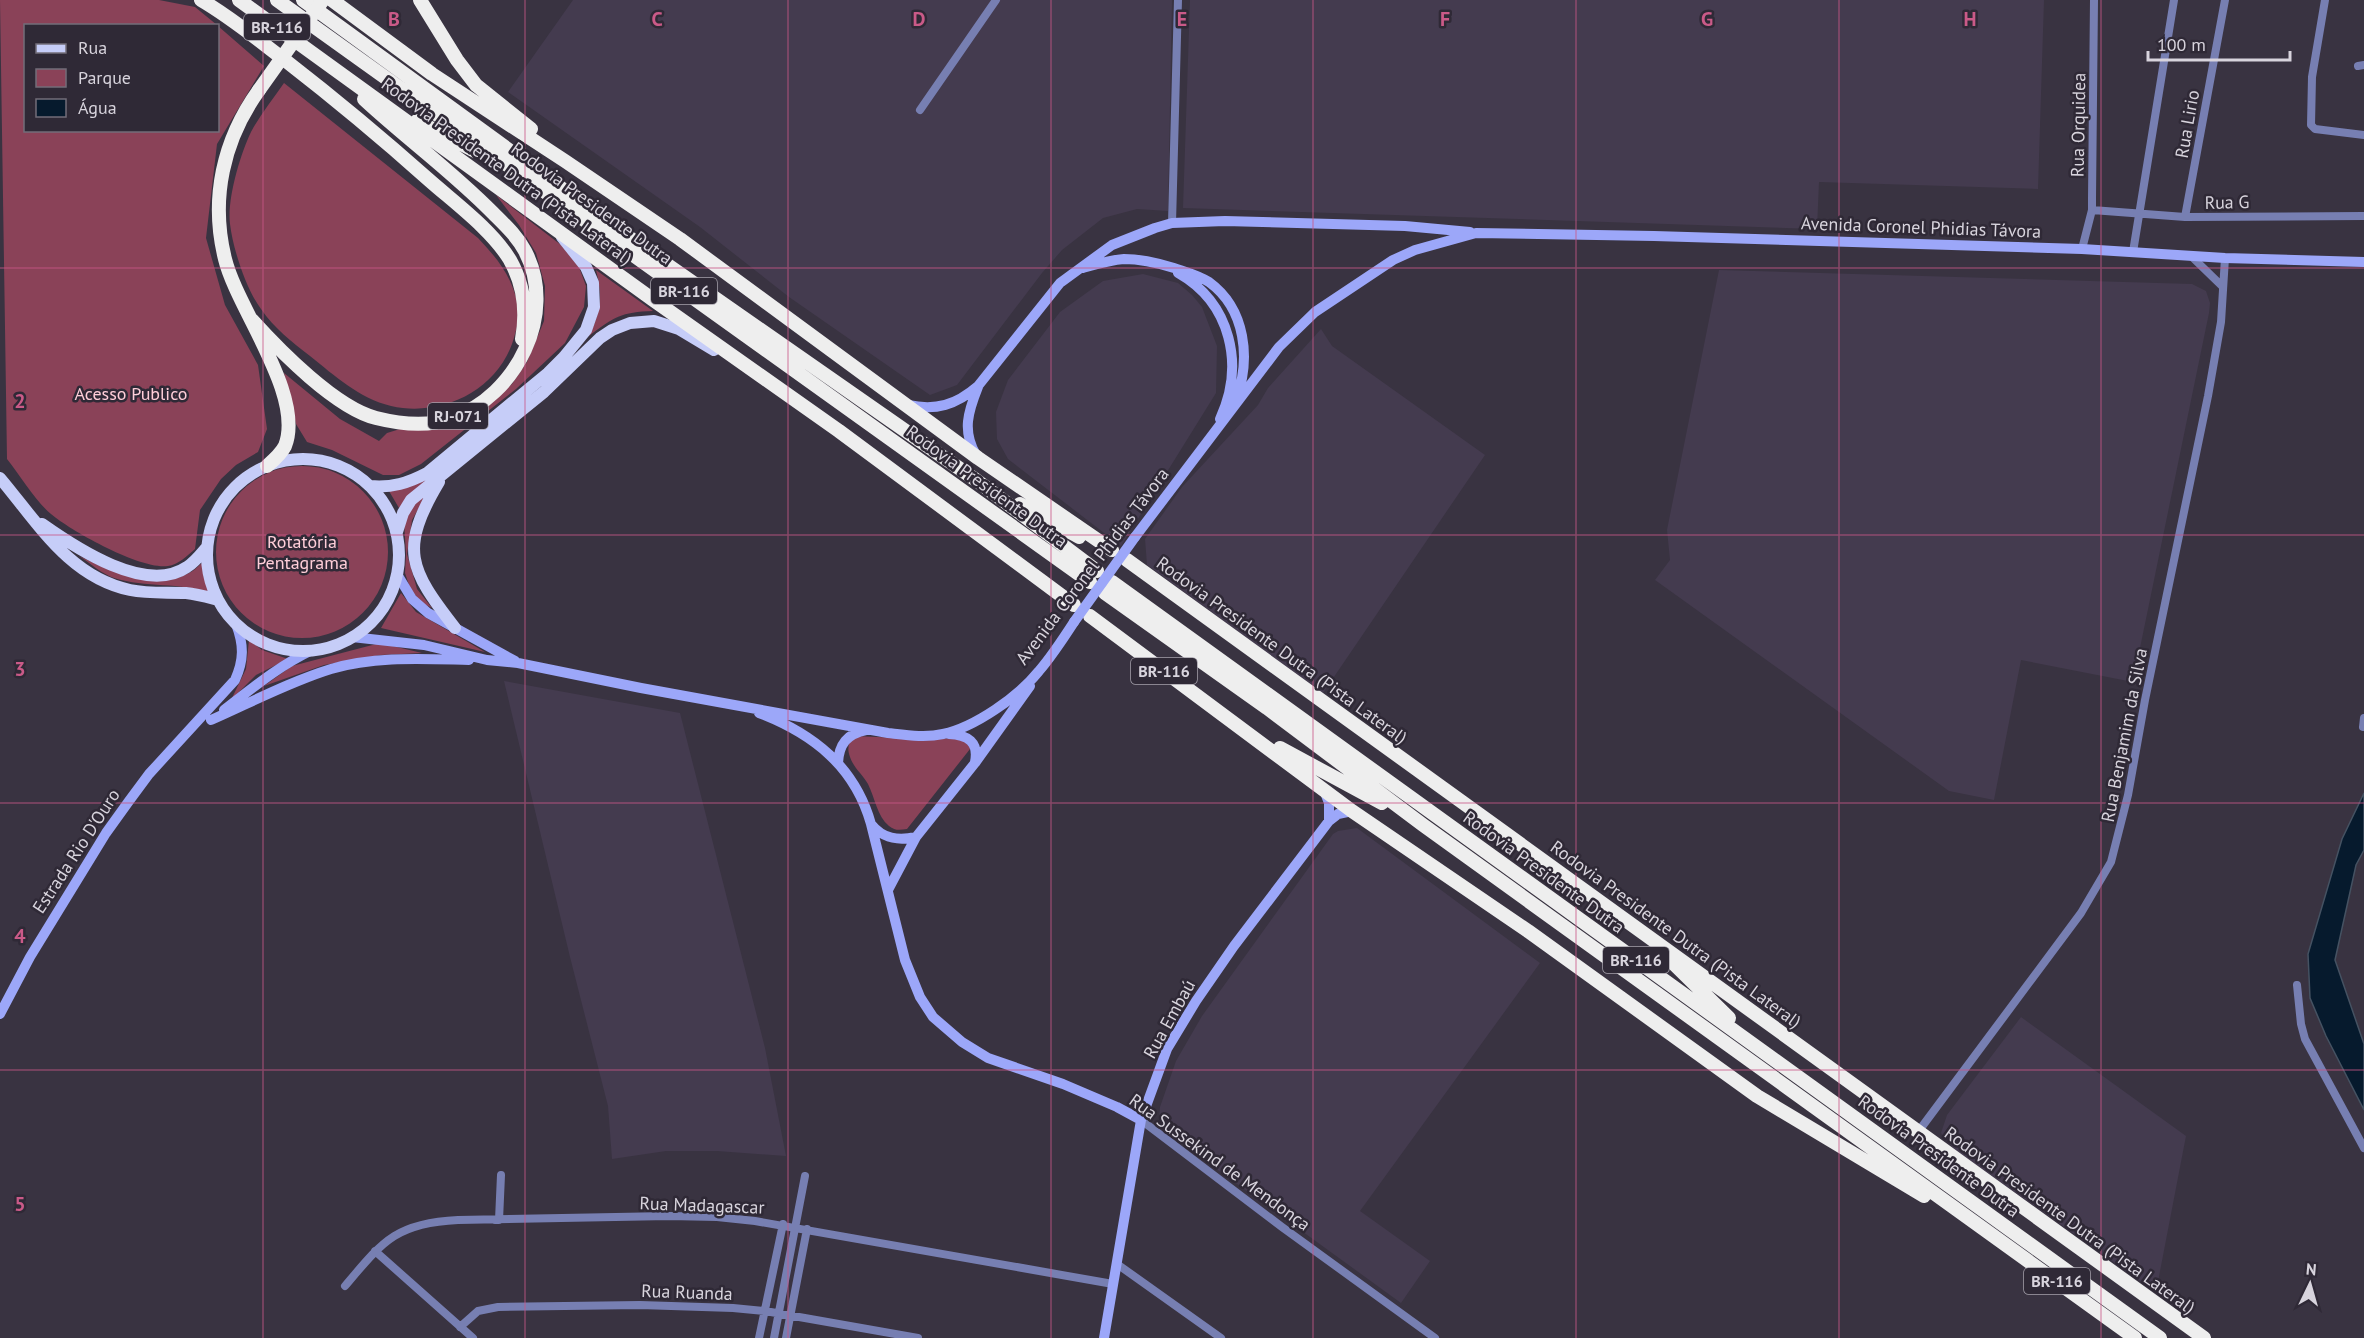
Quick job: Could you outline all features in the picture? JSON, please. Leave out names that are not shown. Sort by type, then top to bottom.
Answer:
[{"type":"highway","points":[[201,0],[237,23],[325,91],[495,240],[513,265],[522,290],[525,327],[518,364]]},
{"type":"highway","name":"Rodovia Presidente Dutra (Pista Lateral)","points":[[239,0],[893,470],[1074,605]]},
{"type":"highway","name":"Rodovia Presidente Dutra","points":[[277,0],[640,260],[1094,577],[976,480],[649,252],[303,0]]},
{"type":"highway","name":"RJ-071","points":[[267,466],[284,447],[289,430],[289,419],[280,386],[227,268],[220,235],[218,206],[222,172],[230,143],[242,116],[323,0]]},
{"type":"highway","name":"Rodovia Presidente Dutra (Pista Lateral)","points":[[332,0],[432,74],[565,160],[680,239],[978,458],[1111,552],[976,480]]},
{"type":"highway","points":[[420,0],[457,60],[483,92],[558,150],[565,160]]},
{"type":"highway","name":"RJ-071","points":[[252,320],[300,368],[348,406],[374,418],[429,423],[460,415],[492,394],[518,364],[532,330],[538,300],[532,266],[514,234],[480,199],[372,107],[314,53]]},
{"type":"highway","points":[[401,117],[419,122],[481,154],[609,244],[640,260]]},
{"type":"highway","name":"Rodovia Presidente Dutra (Pista Lateral)","points":[[1126,561],[1633,924],[2204,1338]]},
{"type":"highway","name":"Rodovia Presidente Dutra","points":[[2135,1338],[1423,825],[1109,588],[1760,1049],[2160,1338]]},
{"type":"highway","name":"BR-116","points":[[1090,616],[1352,811],[1528,931],[1757,1096],[1889,1176],[1978,1226]]},
{"type":"highway","points":[[1239,726],[1423,825]]},
{"type":"highway","points":[[1633,924],[1760,1049]]},
{"type":"main road","points":[[370,486],[391,487],[415,480],[428,473],[512,405],[578,342],[592,316],[593,283],[586,267],[555,228]]},
{"type":"main road","points":[[397,532],[403,513],[411,501],[544,392],[600,338],[625,324],[654,321],[670,326],[758,374]]},
{"type":"main road","points":[[285,460],[321,460],[356,474],[370,486],[386,507],[397,532],[399,553],[398,574],[386,603],[377,617],[352,637],[326,648],[312,650],[279,648],[249,634],[236,624],[218,600],[208,574],[207,547],[210,529],[225,498],[244,479],[267,466],[285,460]]},
{"type":"main road","points":[[445,472],[421,514],[416,530],[414,559],[421,582],[455,628]]},
{"type":"main road","points":[[0,478],[56,548],[74,564],[113,585],[138,591],[185,593],[218,600]]},
{"type":"main road","points":[[34,518],[79,549],[126,570],[145,574],[161,575],[182,570],[207,547]]},
{"type":"street","points":[[920,110],[996,0]]},
{"type":"street","points":[[1172,223],[1178,0]]},
{"type":"street","name":"Rua Orquidea","points":[[2082,249],[2092,210],[2094,0]]},
{"type":"street","points":[[2133,252],[2174,0]]},
{"type":"street","name":"Rua Lirio","points":[[2185,217],[2225,0]]},
{"type":"street","points":[[2325,0],[2313,77],[2310,125],[2315,129],[2364,135]]},
{"type":"street","name":"Rua G","points":[[2092,210],[2185,217],[2364,216]]},
{"type":"street","name":"Avenida Coronel Phidias Távora","points":[[906,405],[928,408],[943,407],[962,399],[978,386],[1047,296],[1074,270],[1121,240],[1172,223],[1225,221],[1316,223],[1405,226],[1476,233],[2082,249],[2225,258],[2364,262]]},
{"type":"street","name":"Avenida Coronel Phidias Távora","points":[[352,637],[424,645],[487,660],[518,663],[909,735],[943,734],[962,728],[991,712],[1038,673],[1135,537],[1287,338],[1315,312],[1368,274],[1415,250],[1476,233]]},
{"type":"street","points":[[2191,256],[2223,287]]},
{"type":"street","name":"Rua Benjamim da Silva","points":[[1918,1132],[2081,913],[2111,862],[2128,795],[2145,700],[2208,396],[2221,322],[2225,258]]},
{"type":"street","points":[[1074,270],[1124,259],[1148,261],[1194,274],[1208,282],[1226,299],[1236,316],[1243,338],[1244,369],[1239,394],[1231,412]]},
{"type":"street","points":[[1163,264],[1183,276],[1204,294],[1217,310],[1228,331],[1232,351],[1232,375],[1227,402],[1210,438]]},
{"type":"street","name":"Avenida Coronel Phidias Távora","points":[[978,386],[969,409],[966,425],[969,439],[978,458]]},
{"type":"street","name":"Avenida Coronel Phidias Távora","points":[[398,574],[411,599],[428,613],[518,663]]},
{"type":"street","name":"Estrada Rio D'Ouro","points":[[0,1014],[30,957],[106,833],[149,774],[235,680],[241,667],[243,651],[243,641],[236,624]]},
{"type":"street","name":"Estrada Rio D'Ouro","points":[[175,745],[211,720],[263,678],[312,650]]},
{"type":"street","points":[[211,720],[277,690],[332,669],[374,662],[424,658],[487,660]]},
{"type":"street","points":[[888,890],[916,837],[975,763],[1038,673]]},
{"type":"street","name":"Rua Sussekind de Mendonça","points":[[737,705],[783,722],[821,747],[838,763],[856,786],[871,824],[905,960],[920,997],[933,1017],[945,1028],[988,1058],[1063,1084],[1141,1120],[1282,1227],[1435,1338]]},
{"type":"street","points":[[2363,727],[2364,718]]},
{"type":"street","points":[[838,763],[843,741],[853,733],[869,729]]},
{"type":"street","points":[[943,734],[962,735],[969,739],[977,750],[975,763]]},
{"type":"street","points":[[1324,790],[1329,803],[1329,821]]},
{"type":"street","name":"Rua Embaú","points":[[1104,1338],[1141,1120],[1159,1068],[1182,1023],[1234,946],[1329,821],[1338,814],[1352,811]]},
{"type":"street","points":[[871,824],[885,837],[900,839],[916,837]]},
{"type":"street","points":[[2297,985],[2305,1039],[2364,1148]]},
{"type":"street","points":[[496,1220],[501,1175]]},
{"type":"street","points":[[774,1338],[805,1176]]},
{"type":"street","name":"Rua Madagascar","points":[[345,1286],[375,1251],[391,1237],[419,1225],[440,1221],[717,1217],[783,1224],[1113,1284]]},
{"type":"street","points":[[759,1338],[783,1224]]},
{"type":"street","points":[[786,1338],[807,1229]]},
{"type":"street","points":[[375,1251],[473,1338]]},
{"type":"street","points":[[1117,1264],[1221,1338]]},
{"type":"street","name":"Rua Ruanda","points":[[460,1327],[478,1311],[498,1307],[701,1306],[765,1311],[918,1338]]},
{"type":"shaded area","points":[[573,0],[1172,0],[1168,211],[1137,209],[1103,218],[1062,250],[957,385],[930,395],[789,297],[700,227],[508,92]]},
{"type":"shaded area","points":[[1190,0],[2044,0],[2038,189],[1819,182],[1817,229],[1183,208]]},
{"type":"shaded area","points":[[1719,270],[2192,284],[2206,291],[2210,303],[2209,313],[2133,682],[2021,660],[1994,800],[1949,791],[1655,580],[1670,560],[1667,530]]},
{"type":"shaded area","points":[[1143,274],[1178,283],[1202,307],[1217,346],[1216,393],[1121,546],[1008,459],[997,439],[996,412],[1008,380],[1060,312],[1103,281]]},
{"type":"shaded area","points":[[1321,329],[1332,346],[1485,455],[1323,693],[1147,565],[1145,539],[1182,487],[1258,405],[1268,388]]},
{"type":"shaded area","points":[[504,681],[680,713],[765,1048],[786,1156],[717,1151],[666,1151],[612,1159],[608,1106]]},
{"type":"shaded area","points":[[1357,828],[1540,963],[1360,1211],[1430,1261],[1401,1303],[1171,1136],[1163,1129],[1159,1118],[1160,1107],[1176,1061],[1202,1016],[1333,834]]},
{"type":"shaded area","points":[[2021,1017],[2186,1136],[2156,1292],[1954,1149],[1941,1133],[1947,1115]]},
{"type":"green space","name":"Acesso Publico","points":[[0,0],[159,0],[195,7],[216,24],[24,24],[24,132],[219,132],[219,27],[264,66],[217,144],[206,238],[225,305],[258,365],[267,429],[258,452],[236,465],[221,479],[200,510],[195,549],[183,559],[168,566],[156,566],[124,556],[74,530],[45,509],[7,459]]},
{"type":"green space","points":[[284,83],[478,238],[504,271],[512,286],[517,304],[518,319],[515,334],[498,370],[468,395],[450,403],[411,409],[391,406],[368,398],[338,378],[290,340],[266,316],[255,301],[245,280],[234,245],[230,224],[230,202],[239,165],[251,132]]},
{"type":"green space","points":[[496,195],[561,245],[579,267],[586,286],[584,307],[565,343],[516,389],[421,464],[399,475],[383,475],[332,450],[307,442],[296,424],[284,373],[340,419],[379,441],[387,433],[400,429],[445,428],[479,411],[512,384],[527,362],[544,321],[545,286],[536,253],[519,225]]},
{"type":"green space","points":[[596,270],[653,311],[625,314],[605,324],[589,336],[600,304],[600,288]]},
{"type":"green space","name":"Rotatória Pentagrama","points":[[302,466],[335,473],[363,491],[381,519],[388,552],[381,585],[363,613],[335,631],[302,638],[269,631],[241,613],[223,585],[216,552],[223,519],[241,491],[269,473]]},
{"type":"green space","points":[[435,475],[410,495],[399,508],[389,491]]},
{"type":"green space","points":[[430,488],[412,520],[407,554],[417,589],[432,608],[420,602],[410,588],[405,573],[404,521],[411,505]]},
{"type":"green space","points":[[79,556],[132,577],[161,580],[174,579],[189,573],[202,563],[204,578],[211,593],[187,587],[138,583],[114,578]]},
{"type":"green space","points":[[401,593],[416,612],[485,652],[381,628]]},
{"type":"green space","points":[[249,640],[262,650],[288,659],[256,675],[231,700],[246,669]]},
{"type":"green space","points":[[380,643],[422,653],[381,655],[324,665],[264,686],[292,666]]},
{"type":"green space","points":[[854,736],[963,738],[970,745],[970,749],[907,829],[898,830],[885,822],[868,784],[851,761],[849,746]]},
{"type":"water","points":[[2364,793],[2364,850],[2356,865],[2335,960],[2364,1044],[2364,1110],[2326,1036],[2310,998],[2308,954],[2342,839]]}]
